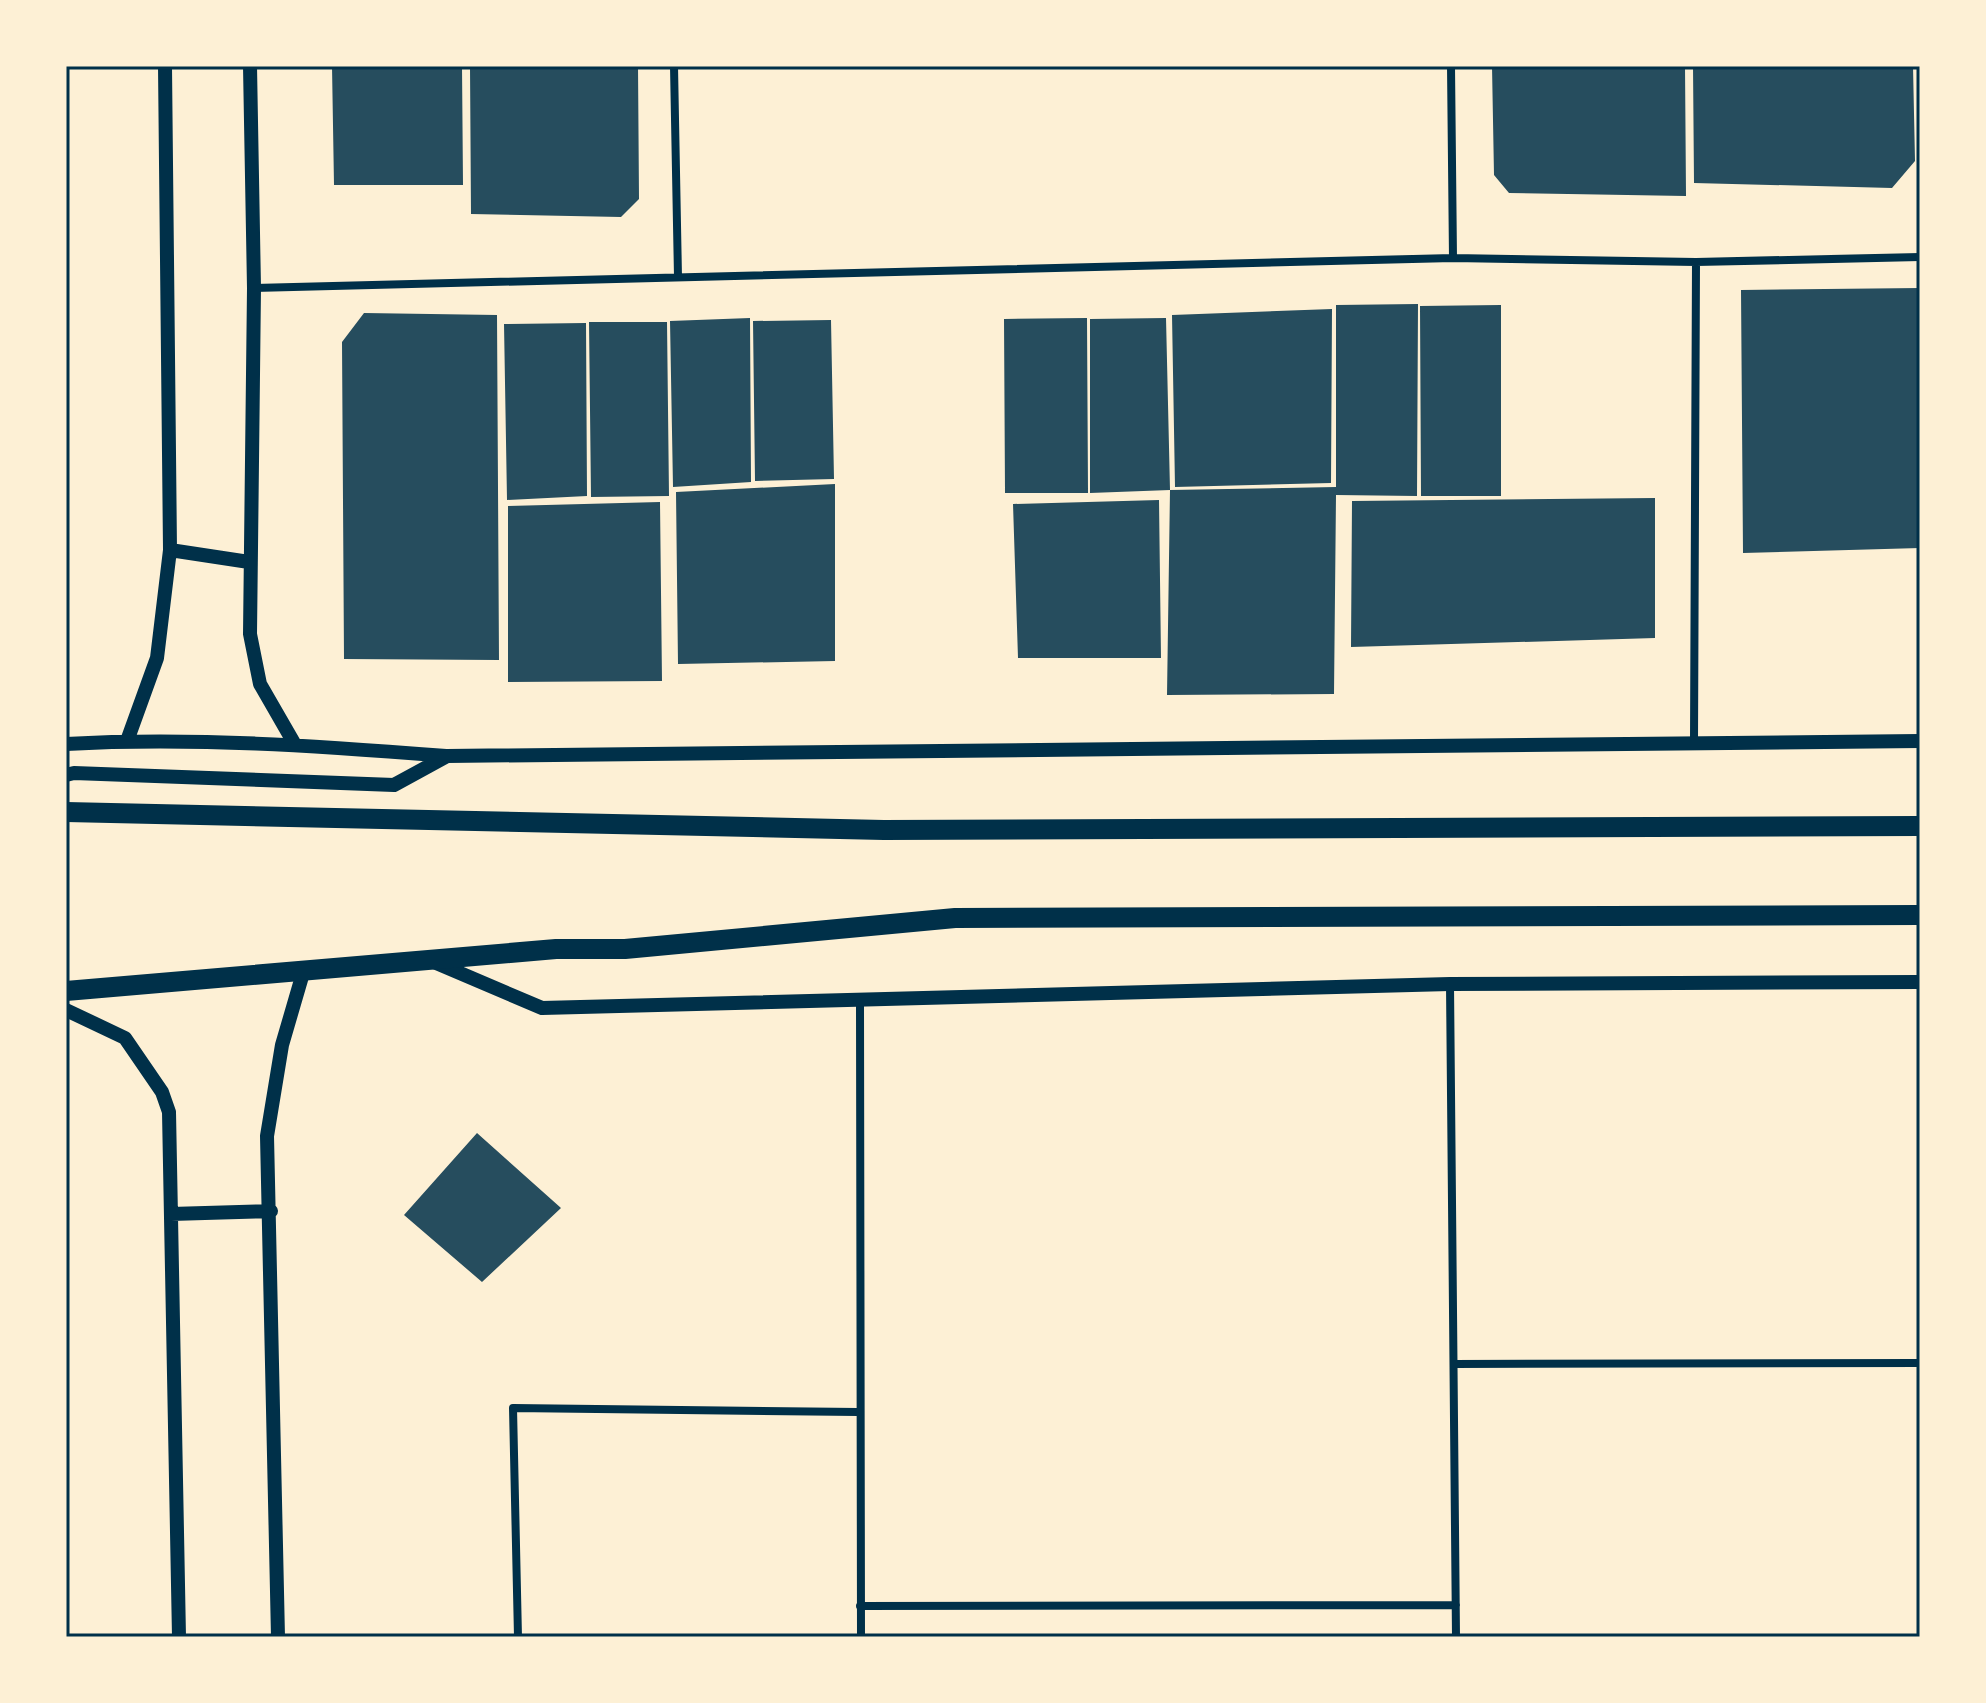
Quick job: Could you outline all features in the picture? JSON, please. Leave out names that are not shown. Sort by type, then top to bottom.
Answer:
[{"type":"main road","points":[[66,812],[884,830],[1920,826]]},
{"type":"main road","points":[[66,991],[556,949],[640,948],[955,918],[1920,915]]},
{"type":"street","points":[[127,741],[157,658],[170,550],[165,66]]},
{"type":"street","points":[[250,66],[254,288],[250,634],[260,684],[294,743]]},
{"type":"street","points":[[674,66],[678,277]]},
{"type":"street","points":[[1451,66],[1453,258]]},
{"type":"street","points":[[254,288],[1453,258],[1696,262],[1920,257]]},
{"type":"street","points":[[1694,742],[1696,262]]},
{"type":"street","points":[[170,550],[249,562]]},
{"type":"street","points":[[66,744],[127,741],[294,743],[447,756],[1920,741]]},
{"type":"street","points":[[66,775],[89,773],[394,785],[447,756]]},
{"type":"street","points":[[432,961],[542,1008],[860,1002],[1450,984],[1920,982]]},
{"type":"street","points":[[278,1637],[267,1136],[282,1045],[303,973]]},
{"type":"street","points":[[1450,984],[1456,1637]]},
{"type":"street","points":[[860,1002],[858,1412],[861,1637]]},
{"type":"street","points":[[66,1010],[125,1038],[162,1092],[169,1112],[172,1143],[179,1637]]},
{"type":"street","points":[[171,1214],[271,1211]]},
{"type":"street","points":[[1454,1364],[1920,1363]]},
{"type":"street","points":[[518,1637],[513,1408],[858,1412]]},
{"type":"street","points":[[860,1606],[1456,1605]]},
{"type":"building","points":[[332,66],[462,66],[463,185],[334,185]]},
{"type":"building","points":[[470,66],[638,66],[639,199],[621,217],[471,214]]},
{"type":"building","points":[[1492,66],[1685,66],[1686,196],[1509,193],[1494,175]]},
{"type":"building","points":[[1693,66],[1913,66],[1915,161],[1892,188],[1694,183]]},
{"type":"building","points":[[1920,288],[1920,548],[1743,553],[1741,290]]},
{"type":"building","points":[[1418,304],[1417,496],[1336,495],[1334,694],[1167,695],[1170,490],[1336,487],[1336,305]]},
{"type":"building","points":[[1501,305],[1501,496],[1421,496],[1420,306]]},
{"type":"building","points":[[1332,309],[1331,483],[1175,487],[1172,315]]},
{"type":"building","points":[[364,313],[497,315],[499,660],[344,659],[342,342]]},
{"type":"building","points":[[750,318],[751,482],[673,487],[670,321]]},
{"type":"building","points":[[1087,318],[1088,493],[1005,493],[1004,319]]},
{"type":"building","points":[[1166,318],[1170,490],[1090,493],[1090,319]]},
{"type":"building","points":[[831,320],[834,479],[755,481],[753,321]]},
{"type":"building","points":[[589,322],[667,322],[669,496],[591,497]]},
{"type":"building","points":[[586,323],[587,496],[507,500],[504,324]]},
{"type":"building","points":[[835,484],[835,661],[678,664],[676,492]]},
{"type":"building","points":[[1655,498],[1655,638],[1351,647],[1352,501]]},
{"type":"building","points":[[1159,500],[1161,658],[1018,658],[1013,504]]},
{"type":"building","points":[[660,502],[662,681],[508,682],[508,506]]},
{"type":"building","points":[[477,1133],[561,1208],[482,1282],[404,1215]]}]
